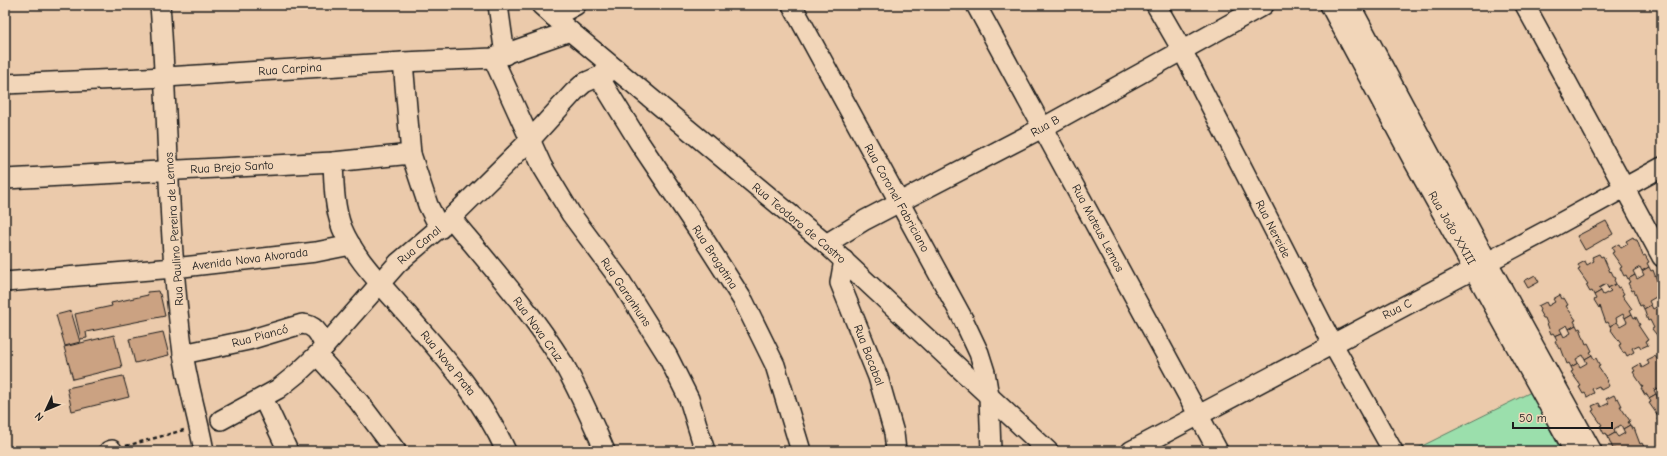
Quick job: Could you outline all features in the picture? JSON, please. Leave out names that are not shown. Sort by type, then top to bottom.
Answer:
[{"type":"street","name":"Rua Paulino Pereira de Lemos","points":[[160,5],[166,77],[174,268],[183,354],[204,451]]},
{"type":"street","name":"Rua Garanhuns","points":[[498,5],[499,57],[530,140],[542,166],[571,214],[620,280],[667,355],[689,399],[705,451]]},
{"type":"street","points":[[548,11],[576,5]]},
{"type":"street","name":"Rua Coronel Fabriciano","points":[[792,5],[970,333],[979,353],[989,396],[991,451]]},
{"type":"street","name":"Rua Mateus Lemos","points":[[976,5],[1044,127],[1218,451]]},
{"type":"street","name":"Rua Nereide","points":[[1156,5],[1182,50],[1332,343],[1393,451]]},
{"type":"street","name":"Rua B","points":[[826,244],[859,223],[899,204],[1044,127],[1264,5]]},
{"type":"street","name":"Rua João XXIII","points":[[1330,5],[1413,160],[1481,265],[1592,451]]},
{"type":"street","name":"Rua João XXIII","points":[[1350,5],[1574,451]]},
{"type":"street","points":[[1525,5],[1662,256]]},
{"type":"street","name":"Rua Teodoro de Castro","points":[[548,11],[826,244],[1048,451]]},
{"type":"street","name":"Rua Carpina","points":[[5,84],[166,77],[499,57],[570,31]]},
{"type":"street","name":"Rua Nova Cruz","points":[[402,62],[411,154],[428,205],[506,285],[563,363],[587,409],[604,451]]},
{"type":"street","name":"Rua Canal","points":[[221,420],[284,385],[321,350],[398,263],[446,223],[530,140],[574,92],[584,83],[616,69]]},
{"type":"street","name":"Rua Bragatina","points":[[599,77],[639,142],[744,302],[775,365],[801,451]]},
{"type":"street","name":"Rua Brejo Santo","points":[[5,180],[169,169],[333,162],[411,154]]},
{"type":"street","name":"Rua Nova Prata","points":[[333,162],[338,215],[351,245],[380,282],[456,371],[482,407],[499,435],[506,451]]},
{"type":"street","name":"Rua C","points":[[1131,451],[1662,167]]},
{"type":"street","name":"Avenida Nova Alvorada","points":[[5,282],[174,268],[316,252],[351,245]]},
{"type":"street","name":"Rua Bacabal","points":[[844,260],[840,283],[878,376],[894,433],[896,451]]},
{"type":"street","name":"Rua Piancó","points":[[183,354],[249,340],[302,324],[310,324],[314,327],[321,350],[396,451]]},
{"type":"street","points":[[263,398],[285,451]]},
{"type":"path","points":[[110,451],[199,426]]},
{"type":"green space","points":[[1531,392],[1561,451],[1414,450]]},
{"type":"building","points":[[1606,221],[1613,234],[1585,250],[1577,236]]},
{"type":"building","points":[[1633,237],[1637,240],[1643,256],[1645,255],[1649,262],[1647,263],[1649,267],[1642,271],[1640,267],[1633,271],[1635,275],[1628,279],[1626,275],[1624,276],[1620,268],[1622,267],[1612,253],[1614,252],[1612,248],[1619,244],[1621,248],[1628,244],[1626,241]]},
{"type":"building","points":[[1599,254],[1601,257],[1603,256],[1616,284],[1608,288],[1606,284],[1599,288],[1601,291],[1594,295],[1592,291],[1590,292],[1586,285],[1588,284],[1578,270],[1580,269],[1578,265],[1585,261],[1587,265],[1594,261],[1592,257]]},
{"type":"building","points":[[1649,267],[1651,271],[1653,270],[1659,286],[1662,287],[1662,299],[1658,301],[1656,297],[1649,301],[1651,305],[1644,309],[1642,305],[1640,306],[1634,290],[1632,291],[1628,283],[1630,282],[1628,279],[1635,275],[1637,279],[1644,275],[1642,271]]},
{"type":"building","points":[[1535,275],[1539,282],[1528,288],[1524,281]]},
{"type":"building","points":[[1616,284],[1618,288],[1620,287],[1624,294],[1622,295],[1632,309],[1630,310],[1632,314],[1625,318],[1623,314],[1616,318],[1617,322],[1610,326],[1608,322],[1606,323],[1600,306],[1599,308],[1594,300],[1596,299],[1594,295],[1601,291],[1603,295],[1611,291],[1608,288]]},
{"type":"building","points":[[158,291],[165,316],[86,332],[87,338],[81,339],[75,314],[112,306],[111,303],[148,295],[147,292]]},
{"type":"building","points":[[1560,295],[1562,299],[1564,298],[1568,305],[1566,306],[1576,320],[1574,321],[1576,325],[1569,329],[1567,325],[1560,329],[1562,333],[1555,336],[1553,333],[1551,334],[1545,318],[1543,318],[1538,306],[1546,302],[1548,306],[1555,302],[1553,299]]},
{"type":"building","points":[[1662,299],[1662,338],[1660,339],[1652,329],[1654,328],[1650,320],[1648,321],[1644,309],[1651,305],[1653,309],[1660,305],[1658,301]]},
{"type":"building","points":[[71,311],[80,342],[65,346],[56,315]]},
{"type":"building","points":[[1632,314],[1634,318],[1636,317],[1640,325],[1638,325],[1648,340],[1646,341],[1648,345],[1641,348],[1639,345],[1632,348],[1634,352],[1627,356],[1625,352],[1623,353],[1619,345],[1621,344],[1611,330],[1612,329],[1610,326],[1617,322],[1620,326],[1627,322],[1625,318]]},
{"type":"building","points":[[1576,325],[1578,329],[1580,328],[1586,344],[1588,343],[1592,351],[1590,352],[1592,355],[1585,359],[1583,355],[1576,359],[1578,363],[1571,367],[1569,363],[1567,364],[1561,348],[1559,349],[1555,341],[1557,340],[1555,336],[1562,333],[1564,337],[1571,333],[1569,329]]},
{"type":"building","points":[[163,332],[169,355],[135,363],[129,339]]},
{"type":"building","points":[[114,335],[122,367],[73,379],[64,347]]},
{"type":"building","points":[[1592,355],[1594,359],[1596,358],[1600,366],[1598,367],[1608,381],[1609,386],[1601,390],[1599,386],[1592,389],[1594,393],[1587,397],[1585,393],[1583,394],[1579,387],[1581,386],[1571,372],[1573,371],[1571,367],[1578,363],[1580,367],[1587,363],[1585,359]]},
{"type":"building","points":[[1655,356],[1662,366],[1662,387],[1654,390],[1656,394],[1649,398],[1647,394],[1645,395],[1641,388],[1643,387],[1633,372],[1635,371],[1633,368],[1640,364],[1642,368],[1649,364],[1647,360]]},
{"type":"building","points":[[123,376],[129,397],[72,411],[67,388]]},
{"type":"building","points":[[1656,394],[1658,398],[1662,396],[1662,425],[1657,418],[1659,417],[1649,403],[1651,402],[1649,398]]},
{"type":"building","points":[[1614,395],[1616,399],[1618,398],[1622,406],[1620,406],[1630,421],[1628,422],[1630,425],[1623,429],[1621,425],[1614,429],[1615,433],[1608,437],[1606,433],[1604,434],[1600,426],[1602,425],[1592,411],[1594,410],[1592,406],[1599,403],[1601,407],[1609,403],[1606,399]]},
{"type":"building","points":[[1630,425],[1632,429],[1634,428],[1640,444],[1642,443],[1646,451],[1616,451],[1614,448],[1613,449],[1608,437],[1615,433],[1618,437],[1625,433],[1623,429]]}]
